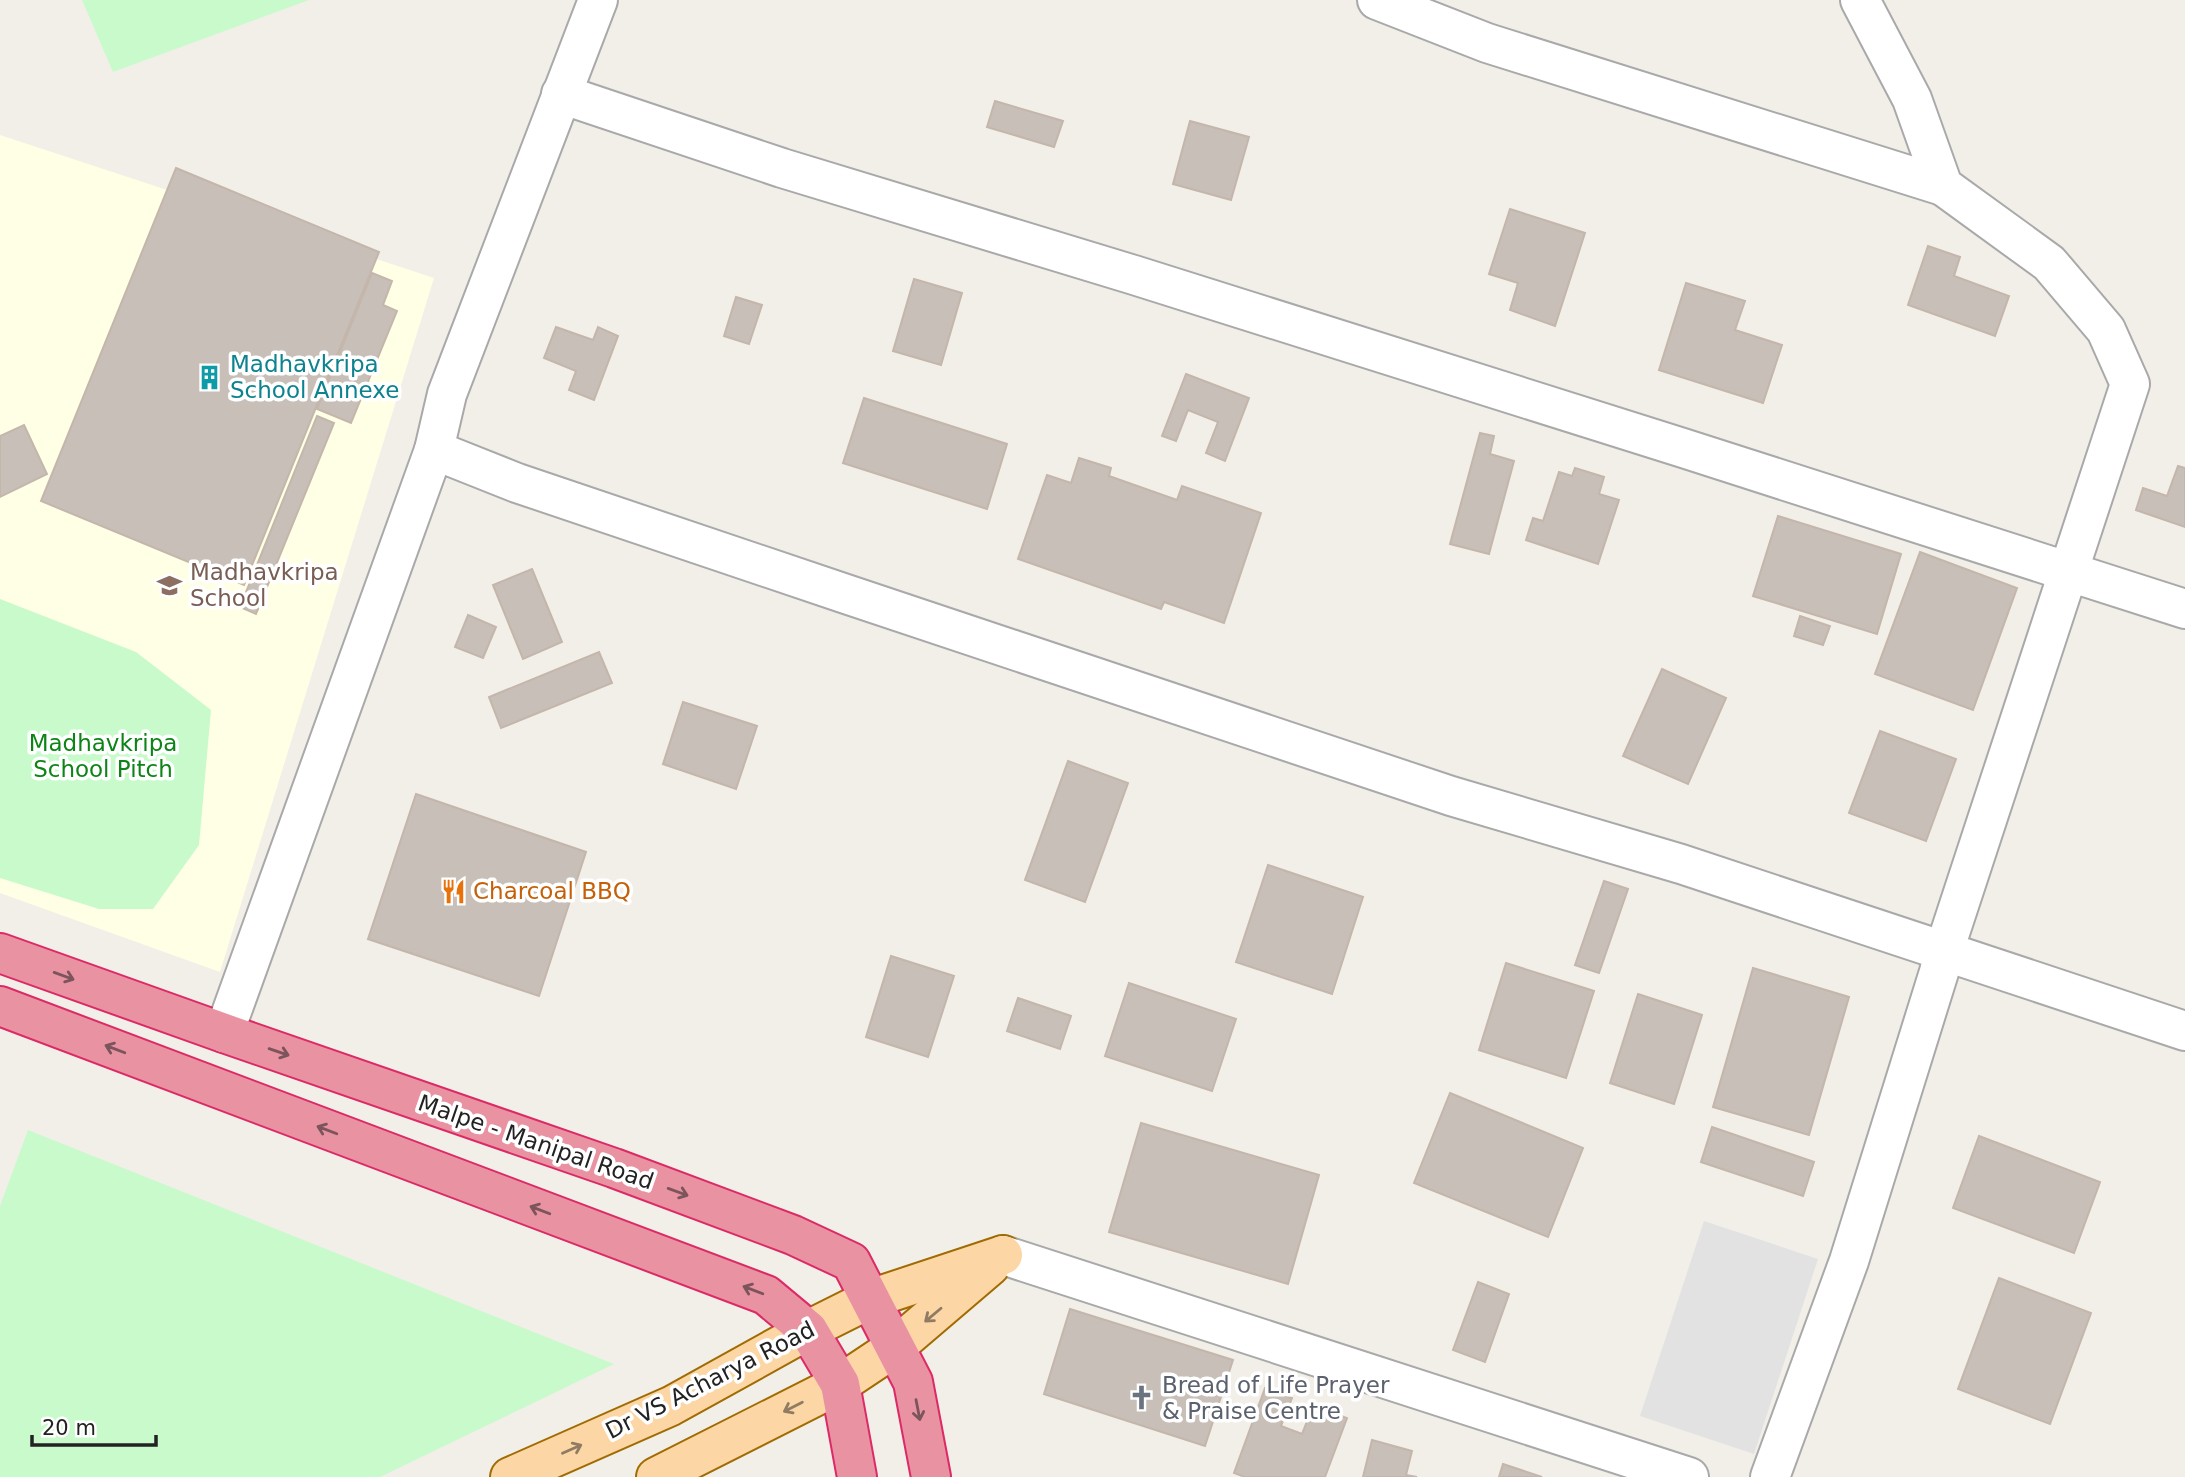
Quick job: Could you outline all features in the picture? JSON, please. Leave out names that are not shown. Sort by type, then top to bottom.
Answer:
[{"type":"highway","name":"Malpe - Manipal Road","points":[[0,953],[614,1168],[793,1234],[851,1262],[913,1382],[930,1477]]},
{"type":"highway","points":[[0,1006],[766,1294],[808,1330],[840,1384],[857,1477]]},
{"type":"main road","name":"Dr VS Acharya Road","points":[[510,1477],[671,1406],[870,1298],[1003,1255]]},
{"type":"main road","points":[[656,1477],[840,1384],[894,1348],[1003,1255]]},
{"type":"street","points":[[224,1033],[434,450],[446,394],[598,0]]},
{"type":"street","points":[[1377,0],[1487,43],[1943,186],[2049,263],[2106,330],[2130,384],[1944,951],[1940,972],[1849,1261],[1770,1477]]},
{"type":"street","points":[[1860,0],[1912,99],[1943,186]]},
{"type":"street","points":[[561,94],[782,168],[1265,316],[2185,609]]},
{"type":"street","points":[[434,450],[517,482],[765,567],[1412,782],[1681,864],[2185,1031]]},
{"type":"street","points":[[1003,1255],[1689,1477]]},
{"type":"shaded area","name":"Madhavkripa School","points":[[0,135],[434,278],[220,972],[0,893]]},
{"type":"shaded area","points":[[1704,1221],[1818,1259],[1754,1454],[1640,1416]]},
{"type":"green space","points":[[82,0],[309,0],[113,72]]},
{"type":"green space","name":"Madhavkripa School Pitch","points":[[0,599],[136,652],[211,710],[199,845],[153,909],[99,909],[0,878]]},
{"type":"green space","points":[[28,1130],[614,1364],[380,1477],[0,1477],[0,1206]]},
{"type":"building","points":[[995,101],[1063,121],[1054,147],[987,127]]},
{"type":"building","points":[[1190,121],[1249,137],[1231,200],[1173,184]]},
{"type":"building","name":"Madhavkripa School Annexe","points":[[176,168],[379,252],[244,585],[41,501]]},
{"type":"building","points":[[1510,209],[1585,233],[1555,326],[1510,310],[1518,283],[1489,274]]},
{"type":"building","points":[[1928,246],[1960,257],[1954,276],[2009,296],[1995,336],[1908,305]]},
{"type":"building","points":[[372,273],[392,281],[383,305],[397,311],[351,423],[317,409]]},
{"type":"building","points":[[914,279],[962,293],[941,365],[893,351]]},
{"type":"building","points":[[1686,283],[1745,301],[1735,330],[1782,345],[1763,403],[1659,370]]},
{"type":"building","points":[[736,297],[762,305],[749,344],[724,336]]},
{"type":"building","points":[[556,327],[593,340],[598,327],[618,336],[594,400],[569,390],[576,371],[544,358]]},
{"type":"building","points":[[1186,374],[1249,398],[1225,461],[1206,453],[1218,422],[1188,410],[1176,441],[1162,436]]},
{"type":"building","points":[[864,398],[1007,444],[987,509],[843,463]]},
{"type":"building","points":[[317,416],[334,423],[256,614],[240,607]]},
{"type":"building","points":[[24,425],[47,474],[0,497],[0,436]]},
{"type":"building","points":[[1480,433],[1494,436],[1490,454],[1514,461],[1489,554],[1450,544]]},
{"type":"building","points":[[1079,458],[1111,468],[1109,476],[1177,500],[1182,486],[1261,513],[1224,623],[1164,602],[1161,609],[1018,559],[1047,475],[1071,483]]},
{"type":"building","points":[[2178,466],[2185,468],[2185,527],[2136,510],[2143,488],[2167,496]]},
{"type":"building","points":[[1575,468],[1604,477],[1599,494],[1619,500],[1598,564],[1526,540],[1533,518],[1543,521],[1559,472],[1572,476]]},
{"type":"building","points":[[1778,516],[1901,554],[1877,634],[1753,596]]},
{"type":"building","points":[[1920,552],[2017,588],[1973,710],[1875,674]]},
{"type":"building","points":[[532,569],[562,642],[523,659],[493,585]]},
{"type":"building","points":[[468,615],[496,627],[483,658],[455,647]]},
{"type":"building","points":[[1800,616],[1830,626],[1823,645],[1794,636]]},
{"type":"building","points":[[599,652],[612,683],[501,728],[489,697]]},
{"type":"building","points":[[1662,669],[1726,698],[1688,784],[1623,756]]},
{"type":"building","points":[[683,702],[757,726],[736,789],[663,764]]},
{"type":"building","points":[[1880,731],[1956,759],[1926,841],[1849,813]]},
{"type":"building","points":[[1068,761],[1128,783],[1085,902],[1025,880]]},
{"type":"building","points":[[416,794],[586,852],[539,996],[368,939]]},
{"type":"building","points":[[1268,865],[1363,897],[1332,994],[1236,962]]},
{"type":"building","points":[[1604,881],[1628,889],[1599,973],[1575,965]]},
{"type":"building","points":[[891,956],[954,976],[928,1057],[866,1037]]},
{"type":"building","points":[[1506,963],[1594,991],[1566,1078],[1479,1050]]},
{"type":"building","points":[[1753,968],[1849,997],[1809,1135],[1713,1107]]},
{"type":"building","points":[[1129,983],[1236,1019],[1212,1091],[1105,1056]]},
{"type":"building","points":[[1638,994],[1702,1015],[1674,1104],[1610,1083]]},
{"type":"building","points":[[1018,998],[1071,1016],[1060,1049],[1007,1031]]},
{"type":"building","points":[[1450,1093],[1583,1148],[1548,1237],[1414,1183]]},
{"type":"building","points":[[1141,1123],[1319,1175],[1288,1284],[1109,1232]]},
{"type":"building","points":[[1712,1127],[1814,1162],[1803,1196],[1701,1162]]},
{"type":"building","points":[[1979,1136],[2100,1182],[2074,1253],[1953,1208]]},
{"type":"building","points":[[1999,1278],[2091,1313],[2050,1424],[1958,1389]]},
{"type":"building","points":[[1478,1282],[1509,1294],[1485,1362],[1453,1350]]},
{"type":"building","points":[[1070,1309],[1233,1360],[1205,1446],[1044,1394]]},
{"type":"building","points":[[1265,1388],[1292,1398],[1281,1426],[1302,1434],[1313,1406],[1347,1418],[1325,1477],[1245,1477],[1234,1473]]},
{"type":"building","points":[[1372,1440],[1412,1451],[1406,1475],[1417,1477],[1363,1477]]},
{"type":"building","points":[[1503,1464],[1542,1477],[1499,1477]]},
{"type":"place","name":"Madhavkripa School Annexe","points":[[210,377]]},
{"type":"place","name":"Madhavkripa School","points":[[170,585]]},
{"type":"place","name":"Charcoal BBQ","points":[[453,891]]},
{"type":"place","name":"Bread of Life Prayer & Praise Centre","points":[[1142,1398]]}]
